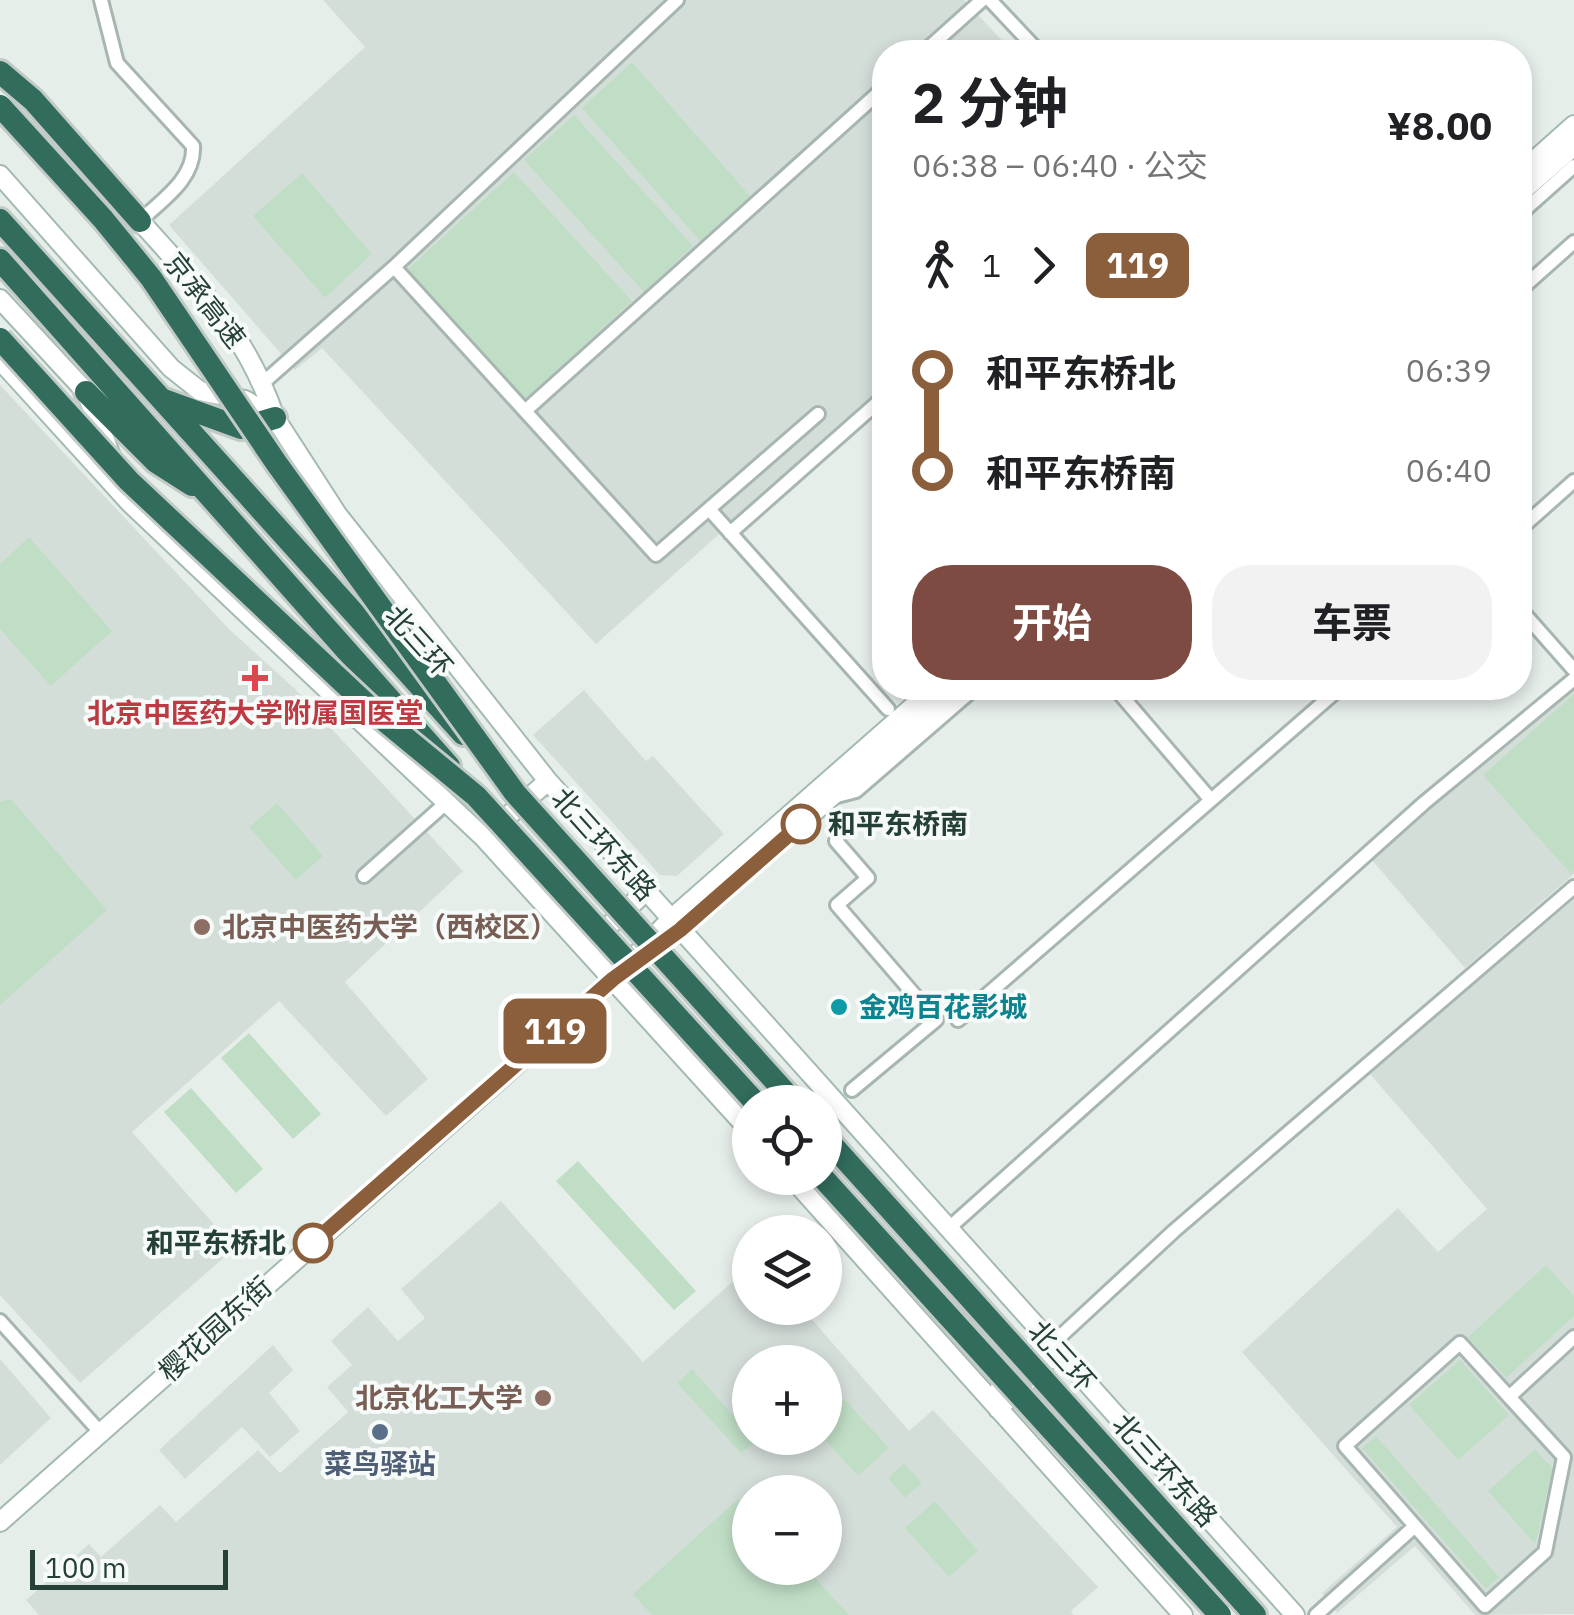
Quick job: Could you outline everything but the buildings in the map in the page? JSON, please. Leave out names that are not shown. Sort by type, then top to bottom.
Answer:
[{"type":"highway","points":[[0,72],[33,100],[140,221]]},
{"type":"highway","points":[[0,106],[103,218],[152,278],[277,464],[515,793]]},
{"type":"highway","name":"北三环","points":[[0,220],[779,1085]]},
{"type":"highway","points":[[0,260],[476,796],[740,1085]]},
{"type":"highway","points":[[0,339],[142,494],[380,718],[476,796]]},
{"type":"highway","points":[[86,392],[156,462],[216,500]]},
{"type":"highway","points":[[161,399],[240,428],[275,418]]},
{"type":"highway","name":"北三环","points":[[842,1156],[1255,1615]]},
{"type":"highway","name":"北三环","points":[[838,1195],[1220,1615]]},
{"type":"street","points":[[101,0],[117,62],[193,146],[194,158],[186,176],[140,221]]},
{"type":"street","points":[[245,400],[394,267],[677,0]]},
{"type":"street","points":[[937,40],[982,0]]},
{"type":"street","points":[[990,0],[1028,40]]},
{"type":"street","points":[[524,411],[872,99]]},
{"type":"street","points":[[1532,162],[1574,125]]},
{"type":"street","points":[[1532,183],[1574,146]]},
{"type":"street","points":[[1532,203],[1574,166]]},
{"type":"street","name":"北三环东路","points":[[0,175],[171,368],[200,390],[245,400],[275,418],[337,514],[548,781],[1295,1615]]},
{"type":"street","name":"京承高速","points":[[140,221],[228,320],[264,382],[275,418]]},
{"type":"street","points":[[1532,279],[1574,242]]},
{"type":"street","points":[[394,267],[656,555],[818,414]]},
{"type":"street","points":[[0,298],[86,392],[130,503]]},
{"type":"street","points":[[0,360],[130,503],[484,838],[732,1111]]},
{"type":"street","points":[[730,534],[872,408]]},
{"type":"street","points":[[1532,519],[1574,481]]},
{"type":"street","points":[[708,509],[872,692]]},
{"type":"street","points":[[1532,623],[1574,670]]},
{"type":"street","points":[[949,1228],[1424,804],[1574,678]]},
{"type":"street","points":[[879,700],[888,710]]},
{"type":"street","points":[[676,924],[921,700]]},
{"type":"street","points":[[676,924],[942,700]]},
{"type":"street","points":[[831,797],[856,791],[962,700]]},
{"type":"street","points":[[1125,700],[1211,800]]},
{"type":"street","points":[[958,1020],[1326,700]]},
{"type":"street","points":[[484,838],[548,781]]},
{"type":"street","points":[[364,876],[446,804]]},
{"type":"street","points":[[836,841],[868,878],[836,905],[936,1020],[852,1090]]},
{"type":"street","points":[[994,1404],[1174,1231],[1574,886]]},
{"type":"street","points":[[585,949],[646,891]]},
{"type":"street","name":"樱花园东街","points":[[0,1522],[676,924]]},
{"type":"street","points":[[807,1195],[1183,1615]]},
{"type":"street","points":[[0,1321],[100,1432]]},
{"type":"street","points":[[1509,1397],[1574,1337]]},
{"type":"street","points":[[1460,1343],[1509,1397],[1564,1458],[1544,1552],[1486,1606],[1345,1446],[1460,1343]]},
{"type":"street","points":[[1316,1615],[1415,1526]]},
{"type":"shaded area","points":[[323,0],[964,0],[1002,40],[872,40],[872,398],[596,644],[322,348],[295,370],[169,225],[365,47]]},
{"type":"shaded area","name":"北京中医药大学（西校区）","points":[[0,385],[229,629],[295,689],[463,871],[345,982],[428,1079],[386,1116],[279,1001],[132,1132],[235,1248],[80,1383],[0,1295]]},
{"type":"shaded area","points":[[1574,685],[1574,874],[1465,968],[1371,859]]},
{"type":"shaded area","points":[[584,690],[646,761],[653,756],[724,834],[677,876],[660,875],[533,735]]},
{"type":"shaded area","points":[[1574,899],[1574,1614],[1475,1615],[1415,1546],[1337,1613],[1322,1593],[1397,1527],[1242,1352],[1398,1208],[1438,1252],[1487,1209],[1370,1074]]},
{"type":"shaded area","name":"北京化工大学","points":[[501,1201],[643,1362],[732,1282],[732,1325],[817,1325],[834,1345],[732,1345],[732,1455],[842,1455],[842,1354],[909,1431],[933,1410],[1098,1587],[1071,1611],[1073,1615],[39,1615],[26,1600],[89,1544],[101,1557],[160,1505],[176,1522],[258,1450],[280,1473],[348,1412],[327,1387],[352,1365],[331,1341],[368,1307],[398,1341],[425,1318],[401,1289]]},
{"type":"shaded area","points":[[273,1345],[293,1370],[269,1393],[300,1431],[270,1457],[242,1427],[185,1479],[159,1450]]},
{"type":"shaded area","points":[[0,1359],[51,1418],[0,1465]]},
{"type":"green space","points":[[632,62],[750,196],[700,241],[582,108]]},
{"type":"green space","points":[[574,115],[693,246],[644,292],[524,160]]},
{"type":"green space","points":[[514,172],[632,301],[525,399],[407,270]]},
{"type":"green space","points":[[302,173],[372,254],[325,298],[253,216]]},
{"type":"green space","points":[[29,537],[112,631],[51,686],[0,629],[0,564]]},
{"type":"green space","points":[[1574,694],[1574,871],[1571,874],[1483,775]]},
{"type":"green space","points":[[11,799],[107,910],[0,1005],[0,802]]},
{"type":"green space","points":[[277,803],[323,856],[296,880],[249,827]]},
{"type":"green space","points":[[249,1033],[321,1114],[293,1139],[221,1058]]},
{"type":"green space","points":[[191,1088],[263,1169],[236,1193],[164,1112]]},
{"type":"green space","points":[[578,1161],[696,1291],[674,1310],[556,1181]]},
{"type":"green space","points":[[1546,1265],[1574,1296],[1574,1316],[1506,1378],[1468,1337]]},
{"type":"green space","points":[[1460,1360],[1509,1415],[1458,1460],[1409,1405]]},
{"type":"green space","points":[[692,1369],[732,1414],[732,1443],[677,1383]]},
{"type":"green space","points":[[842,1401],[889,1448],[858,1476],[839,1455],[842,1455]]},
{"type":"green space","points":[[1376,1436],[1499,1577],[1486,1589],[1362,1448]]},
{"type":"green space","points":[[1535,1449],[1553,1469],[1535,1544],[1488,1491]]},
{"type":"green space","points":[[904,1463],[922,1483],[905,1498],[888,1478]]},
{"type":"green space","points":[[935,1501],[978,1551],[949,1577],[905,1528]]},
{"type":"green space","points":[[732,1505],[732,1585],[822,1585],[849,1615],[652,1615],[633,1594]]},
{"type":"bus line","name":"119","points":[[313,1243],[613,979],[680,930],[801,824]]},
{"type":"place","name":"北京中医药大学附属国医堂","points":[[255,678]]},
{"type":"place","name":"和平东桥南","points":[[801,824]]},
{"type":"place","name":"北京中医药大学（西校区）","points":[[202,927]]},
{"type":"place","name":"金鸡百花影城","points":[[839,1007]]},
{"type":"place","name":"和平东桥北","points":[[313,1243]]},
{"type":"place","name":"北京化工大学","points":[[543,1398]]},
{"type":"place","name":"菜鸟驿站","points":[[380,1432]]}]
